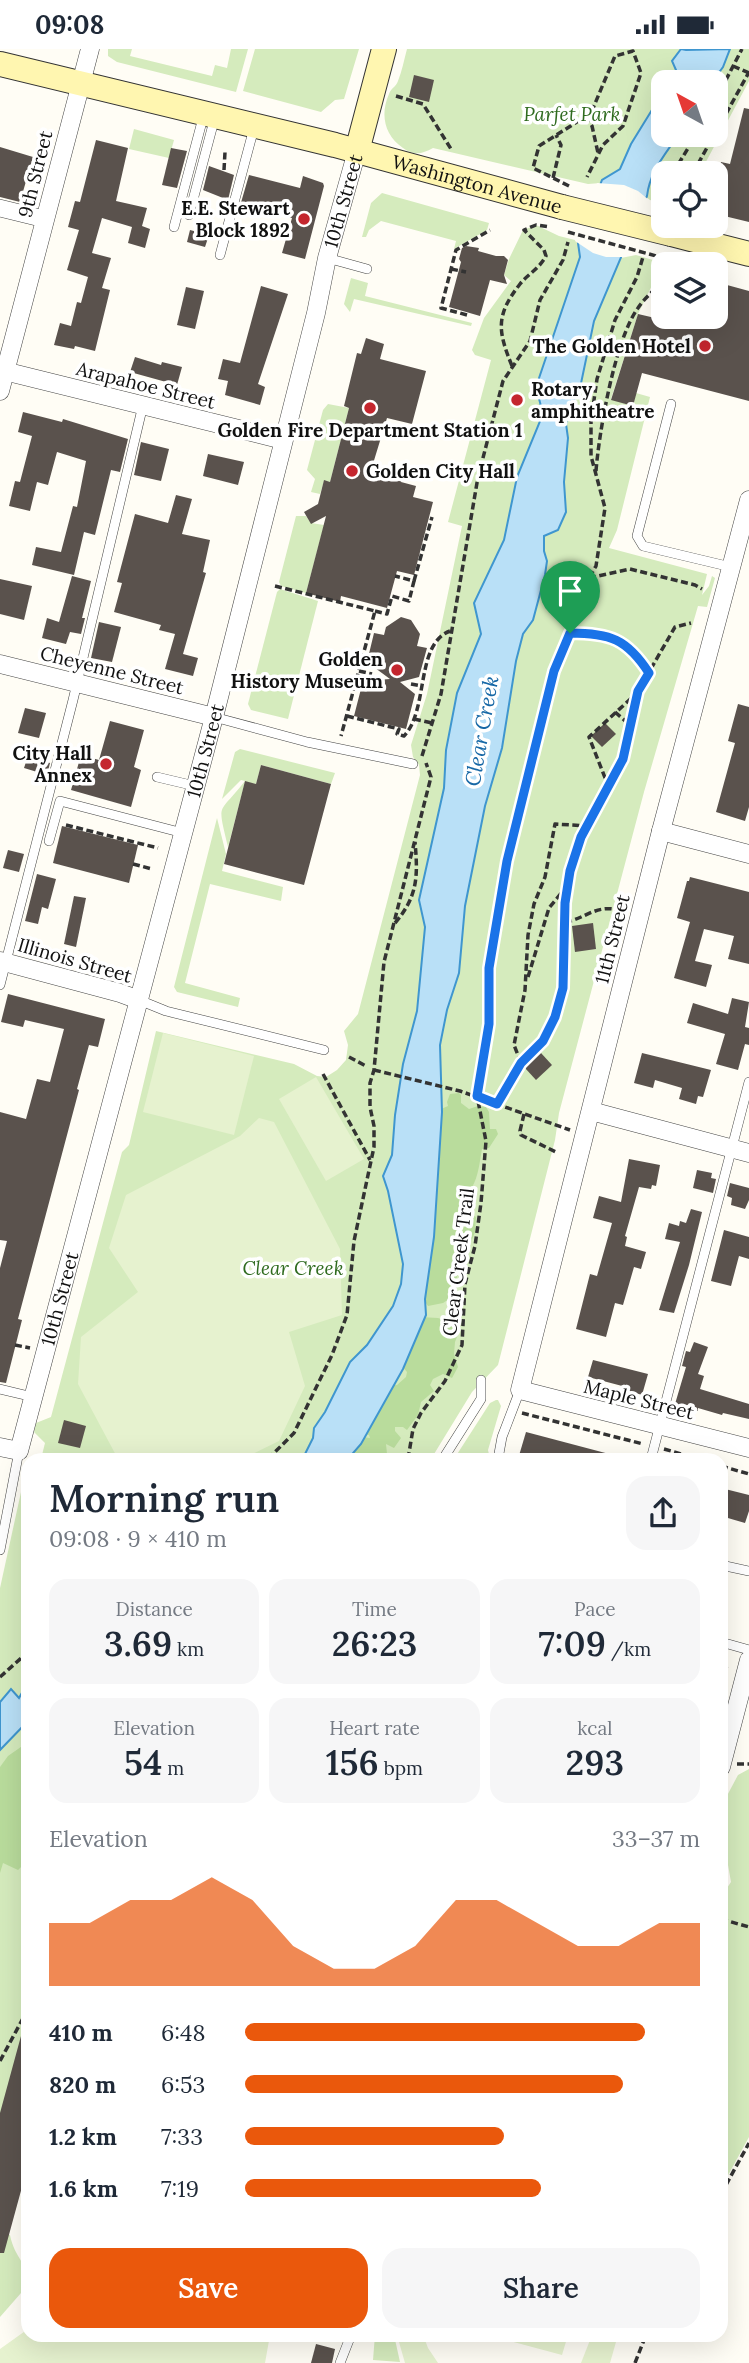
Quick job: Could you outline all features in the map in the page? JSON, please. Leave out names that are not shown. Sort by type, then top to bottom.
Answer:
[{"type":"main road","name":"10th Street","points":[[357,151],[384,49]]},
{"type":"main road","name":"Washington Avenue","points":[[0,64],[357,151],[562,213],[671,234],[749,254]]},
{"type":"street","name":"9th Street","points":[[0,391],[2,370],[90,49]]},
{"type":"street","name":"10th Street","points":[[19,1451],[214,717],[316,313],[327,258],[357,151]]},
{"type":"street","name":"Arapahoe Street","points":[[2,370],[283,440]]},
{"type":"street","name":"11th Street","points":[[520,1390],[661,831],[738,559],[749,500]]},
{"type":"street","name":"Cheyenne Street","points":[[0,664],[214,717]]},
{"type":"street","points":[[661,831],[749,854]]},
{"type":"street","name":"Illinois Street","points":[[3,962],[139,1000]]},
{"type":"street","points":[[591,1111],[740,1151]]},
{"type":"street","name":"Maple Street","points":[[520,1390],[749,1448]]},
{"type":"street","points":[[0,1447],[19,1451]]},
{"type":"street","points":[[728,1740],[749,1660]]},
{"type":"lane","points":[[189,215],[210,114]]},
{"type":"lane","points":[[174,227],[210,114]]},
{"type":"lane","points":[[220,255],[255,125]]},
{"type":"lane","points":[[0,204],[45,219]]},
{"type":"lane","points":[[0,212],[45,219]]},
{"type":"lane","points":[[327,258],[368,269]]},
{"type":"lane","points":[[671,404],[637,536],[643,546],[738,559]]},
{"type":"lane","points":[[0,985],[3,962],[77,683],[144,405]]},
{"type":"lane","points":[[214,717],[307,742],[413,764]]},
{"type":"lane","points":[[157,777],[195,786]]},
{"type":"lane","points":[[49,841],[60,801],[183,833]]},
{"type":"lane","points":[[139,1000],[166,1011],[324,1049]]},
{"type":"lane","points":[[653,1453],[740,1151],[749,1082]]},
{"type":"lane","points":[[447,1453],[481,1399],[481,1380]]},
{"type":"lane","points":[[0,1389],[33,1397]]},
{"type":"lane","points":[[499,1453],[502,1437],[520,1390]]},
{"type":"lane","points":[[0,1549],[19,1451]]},
{"type":"lane","points":[[728,1566],[749,1571]]},
{"type":"lane","points":[[728,1644],[749,1650]]},
{"type":"lane","points":[[340,2363],[348,2342]]},
{"type":"path","points":[[728,76],[742,49]]},
{"type":"path","points":[[553,178],[533,168],[539,146],[591,113],[615,56],[633,51],[641,73],[624,126],[603,145],[587,177]]},
{"type":"path","points":[[728,111],[749,73],[733,66]]},
{"type":"path","points":[[396,96],[423,104],[451,149]]},
{"type":"path","points":[[586,116],[592,126],[598,153]]},
{"type":"path","points":[[556,135],[561,145],[553,178],[562,213]]},
{"type":"path","points":[[224,170],[225,152]]},
{"type":"path","points":[[512,366],[500,336],[504,311],[521,283],[540,266],[546,256],[544,250],[523,230],[562,213],[651,253]]},
{"type":"path","points":[[467,315],[441,308],[456,250],[490,230]]},
{"type":"path","points":[[274,1453],[294,1433],[332,1355],[347,1315],[354,1241],[371,1162],[374,1126],[370,1107],[370,1083],[374,1070],[384,962],[431,777],[422,756],[441,694],[478,477],[503,381],[530,341],[540,300],[563,260],[568,241]]},
{"type":"path","name":"Clear Creek Trail","points":[[409,1453],[413,1429],[421,1413],[445,1381],[462,1345],[465,1284],[475,1246],[481,1203],[485,1141],[477,1096],[489,1024],[489,968],[507,861],[554,671],[596,566],[605,519],[605,507],[590,443],[597,379],[615,320],[637,277],[643,257]]},
{"type":"path","points":[[451,269],[466,272]]},
{"type":"path","points":[[596,475],[598,442],[621,346],[637,309],[651,293]]},
{"type":"path","points":[[275,586],[387,614],[392,596],[409,601],[432,517]]},
{"type":"path","points":[[589,578],[630,569],[702,589]]},
{"type":"path","points":[[395,576],[414,581]]},
{"type":"path","points":[[341,736],[375,611]]},
{"type":"path","points":[[609,788],[589,737],[638,691],[675,627],[691,623]]},
{"type":"path","points":[[346,716],[399,729],[397,734],[404,736],[414,719],[432,646],[441,634],[451,631]]},
{"type":"path","points":[[570,633],[588,633],[616,639],[636,654],[649,673]]},
{"type":"path","points":[[359,671],[372,674]]},
{"type":"path","points":[[411,684],[422,686]]},
{"type":"path","points":[[497,1104],[521,1063],[543,1041],[555,1017],[563,988],[570,871],[587,826],[623,759],[638,691]]},
{"type":"path","points":[[615,712],[631,726]]},
{"type":"path","points":[[414,719],[432,723]]},
{"type":"path","points":[[54,822],[158,848]]},
{"type":"path","points":[[525,990],[528,935],[534,904],[545,877],[555,824],[587,826]]},
{"type":"path","points":[[394,924],[409,907],[417,871],[415,838]]},
{"type":"path","points":[[133,864],[152,869]]},
{"type":"path","points":[[521,1063],[514,1045],[531,963],[550,908],[568,885]]},
{"type":"path","points":[[565,922],[575,921],[586,913],[612,908],[618,910]]},
{"type":"path","points":[[349,1057],[366,1066]]},
{"type":"path","points":[[374,1070],[477,1096],[586,1134]]},
{"type":"path","points":[[323,1074],[371,1162]]},
{"type":"path","points":[[524,1114],[521,1135],[555,1152]]},
{"type":"path","points":[[15,1345],[30,1348]]},
{"type":"path","points":[[512,1410],[677,1453]]},
{"type":"path","points":[[728,1468],[749,1474]]},
{"type":"path","points":[[0,1677],[21,1658]]},
{"type":"path","points":[[728,1921],[749,1927]]},
{"type":"path","points":[[0,2061],[21,2022]]},
{"type":"path","points":[[728,2181],[749,2143]]},
{"type":"path","points":[[635,2363],[643,2342]]},
{"type":"green space","points":[[108,49],[132,49],[130,56],[212,76],[215,65],[227,68],[231,49],[248,49],[236,92],[117,62],[108,56]]},
{"type":"green space","points":[[255,49],[359,49],[344,99],[335,100],[321,112],[243,91]]},
{"type":"green space","name":"Parfet Park","points":[[407,49],[681,49],[672,61],[676,70],[651,70],[651,112],[631,144],[620,169],[601,183],[588,184],[433,148],[418,153],[403,148],[392,137],[384,116],[386,102],[399,77]]},
{"type":"green space","points":[[730,49],[749,49],[749,81],[728,120],[728,70],[721,70]]},
{"type":"green space","points":[[134,129],[174,140],[169,158],[129,149]]},
{"type":"green space","points":[[670,147],[714,147],[706,161],[661,161]]},
{"type":"green space","points":[[651,181],[651,200],[646,197]]},
{"type":"green space","points":[[382,193],[489,223],[487,230],[454,249],[456,241],[381,221],[369,230],[366,237],[362,237],[371,203]]},
{"type":"green space","name":"Clear Creek","points":[[536,225],[575,240],[581,246],[621,258],[636,255],[651,259],[651,287],[638,314],[611,399],[633,406],[636,393],[650,397],[617,530],[609,548],[707,574],[702,595],[712,576],[715,578],[707,607],[698,606],[644,792],[559,1113],[555,1140],[498,1365],[472,1392],[435,1453],[42,1453],[45,1443],[34,1432],[36,1423],[51,1417],[122,1152],[129,1145],[156,1031],[294,1064],[317,1076],[326,1077],[346,1060],[348,1045],[344,1031],[358,1014],[420,775],[411,745],[427,694],[462,526],[448,522],[491,360],[475,355],[472,350],[484,318],[511,281],[504,275],[523,230]]},
{"type":"green space","points":[[351,278],[368,283],[365,296],[472,323],[471,326],[354,299],[350,312],[344,304]]},
{"type":"green space","points":[[328,404],[349,408],[330,482],[324,481],[320,494],[311,492],[315,479],[307,470],[323,410]]},
{"type":"green space","points":[[296,516],[306,516],[311,523],[324,525],[306,593],[281,586],[279,582]]},
{"type":"green space","points":[[280,589],[318,601],[288,719],[251,710],[248,704]]},
{"type":"green space","points":[[240,749],[335,773],[331,784],[261,765],[256,784],[245,782],[228,847],[222,810],[245,781],[241,780],[222,799],[235,752]]},
{"type":"green space","points":[[217,818],[226,854],[222,871],[283,887],[281,901],[210,884],[185,983],[240,998],[238,1007],[177,992],[174,987]]},
{"type":"green space","points":[[163,1033],[254,1056],[234,1135],[143,1112]]},
{"type":"green space","points":[[316,1077],[364,1159],[326,1181],[279,1099]]},
{"type":"green space","points":[[459,1093],[461,1103],[469,1109],[486,1107],[490,1129],[496,1129],[498,1134],[489,1148],[482,1149],[475,1181],[464,1196],[466,1208],[476,1217],[475,1232],[469,1247],[458,1253],[458,1259],[464,1263],[458,1273],[452,1297],[443,1303],[428,1306],[422,1297],[434,1167],[439,1166],[434,1161],[439,1110],[448,1106],[450,1094]]},
{"type":"green space","points":[[259,1118],[274,1122],[340,1249],[342,1315],[289,1332],[305,1386],[279,1441],[254,1453],[115,1453],[78,1384],[81,1337],[138,1292],[109,1248],[126,1195],[240,1136]]},
{"type":"green space","points":[[420,1317],[438,1318],[457,1324],[460,1329],[454,1354],[458,1367],[452,1378],[443,1374],[433,1379],[430,1385],[434,1391],[421,1402],[418,1415],[407,1430],[395,1427],[401,1438],[394,1448],[386,1444],[387,1453],[341,1453],[355,1436],[370,1438],[369,1435],[361,1433],[383,1386],[397,1385],[406,1377],[407,1372],[400,1364]]},
{"type":"green space","points":[[498,1400],[501,1406],[489,1453],[458,1453],[490,1403]]},
{"type":"green space","points":[[21,1492],[21,2141],[0,2217],[0,1588]]},
{"type":"green space","points":[[21,1747],[21,1867],[18,1870],[3,1863],[0,1873],[0,1767],[8,1756]]},
{"type":"green space","points":[[749,1769],[749,2137],[728,2175],[728,1886],[731,1882],[728,1865],[728,1794],[738,1775]]},
{"type":"green space","points":[[0,2233],[10,2235],[21,2261],[21,2293],[0,2317]]},
{"type":"green space","points":[[21,2334],[21,2342],[269,2342],[265,2363],[0,2363],[0,2349]]},
{"type":"green space","points":[[374,2342],[396,2342],[400,2362],[373,2360]]},
{"type":"green space","points":[[399,2342],[426,2342],[438,2363],[405,2363]]},
{"type":"green space","points":[[514,2342],[566,2342],[562,2355]]},
{"type":"green space","points":[[589,2342],[616,2342],[610,2363],[581,2363]]},
{"type":"water","points":[[681,49],[730,49],[721,70],[676,70],[672,61]]},
{"type":"water","name":"Clear Creek","points":[[651,112],[651,147],[669,147],[660,161],[651,161],[651,182],[647,196],[594,321],[579,393],[570,404],[566,424],[566,512],[558,530],[544,536],[547,561],[545,575],[533,620],[523,634],[516,661],[502,748],[485,806],[465,906],[459,973],[447,1010],[440,1045],[442,1112],[434,1237],[425,1299],[426,1315],[403,1369],[361,1444],[353,1453],[306,1453],[313,1438],[314,1428],[350,1362],[367,1345],[393,1306],[401,1284],[403,1264],[383,1176],[392,1155],[403,1064],[417,1011],[425,927],[419,900],[444,788],[446,750],[457,693],[481,634],[474,603],[504,540],[517,477],[543,414],[536,387],[580,257],[578,243],[602,180],[620,169],[631,144]]},
{"type":"water","points":[[11,1689],[19,1698],[21,1694],[21,1728],[0,1750],[0,1702]]},
{"type":"pier","points":[[597,183],[624,185],[649,200],[625,257],[606,257],[593,253],[575,241]]},
{"type":"building","points":[[414,75],[434,80],[429,102],[409,97]]},
{"type":"building","points":[[744,108],[749,109],[749,222],[728,217],[730,164]]},
{"type":"building","points":[[96,140],[128,148],[116,201],[147,208],[142,226],[150,229],[145,248],[128,243],[132,227],[102,218],[92,253],[111,258],[102,288],[110,290],[95,351],[54,345],[60,323],[71,326],[77,302],[81,303],[88,277],[67,270],[79,230],[68,227],[75,201],[80,202]]},
{"type":"building","points":[[0,147],[33,157],[20,202],[0,197]]},
{"type":"building","points":[[171,148],[187,151],[177,188],[162,185]]},
{"type":"building","points":[[209,166],[234,175],[228,200],[203,190]]},
{"type":"building","points":[[249,175],[300,188],[303,176],[323,183],[305,259],[282,253],[292,218],[240,206]]},
{"type":"building","points":[[190,230],[209,235],[205,247],[187,242]]},
{"type":"building","points":[[466,246],[504,256],[508,260],[504,275],[507,284],[490,280],[480,316],[449,307],[462,248]]},
{"type":"building","name":"The Golden Hotel","points":[[728,285],[749,291],[749,401],[642,373],[633,406],[611,400],[638,314],[651,317],[651,329],[728,329]]},
{"type":"building","points":[[261,286],[288,294],[258,384],[265,387],[260,405],[225,395],[228,381],[218,379],[223,359],[240,363]]},
{"type":"building","points":[[186,287],[204,291],[195,329],[177,325]]},
{"type":"building","name":"Golden City Hall","points":[[366,338],[384,344],[380,359],[426,371],[412,424],[387,418],[372,467],[403,475],[401,482],[416,486],[413,497],[433,502],[414,575],[397,571],[387,608],[341,596],[340,602],[306,593],[326,516],[311,524],[304,512],[318,504],[324,480],[330,482],[349,408],[344,406],[357,353],[361,354]]},
{"type":"building","points":[[135,357],[161,365],[162,362],[182,367],[177,385],[130,372]]},
{"type":"building","points":[[23,412],[62,422],[63,419],[128,439],[120,472],[111,470],[95,535],[84,532],[74,575],[32,565],[36,547],[61,552],[73,506],[77,507],[86,461],[57,452],[48,485],[37,482],[30,511],[9,506],[15,481],[20,482],[32,436],[18,432]]},
{"type":"building","points":[[141,442],[169,449],[161,481],[134,475]]},
{"type":"building","points":[[208,454],[244,462],[238,485],[203,476]]},
{"type":"building","points":[[176,495],[192,499],[182,534],[210,540],[203,572],[206,573],[183,654],[198,658],[193,676],[165,669],[175,634],[159,630],[161,625],[114,612],[122,583],[117,582],[135,514],[168,523]]},
{"type":"building","points":[[72,576],[91,581],[81,634],[70,632],[66,644],[42,638],[47,618],[59,622]]},
{"type":"building","points":[[0,579],[32,586],[24,620],[0,614]]},
{"type":"building","name":"Golden History Museum","points":[[401,617],[411,620],[420,634],[417,646],[427,648],[419,677],[400,682],[415,694],[406,729],[354,716],[363,681],[390,679],[367,662],[374,633],[384,635],[386,627]]},
{"type":"building","points":[[99,622],[121,627],[112,662],[91,658]]},
{"type":"building","points":[[738,704],[749,707],[749,807],[745,821],[716,812],[735,743],[728,741]]},
{"type":"building","points":[[25,708],[46,713],[39,738],[18,733]]},
{"type":"building","name":"City Hall Annex","points":[[110,721],[144,730],[134,767],[141,770],[131,807],[71,790],[81,755],[99,760]]},
{"type":"building","points":[[605,723],[616,734],[602,747],[591,736]]},
{"type":"building","points":[[28,756],[50,763],[47,775],[24,768]]},
{"type":"building","points":[[261,765],[331,784],[304,885],[224,864],[245,781],[256,784]]},
{"type":"building","points":[[62,826],[138,845],[129,883],[53,863]]},
{"type":"building","points":[[8,850],[24,854],[19,872],[3,868]]},
{"type":"building","points":[[37,874],[56,879],[48,909],[42,907],[38,924],[25,921]]},
{"type":"building","points":[[690,877],[749,892],[749,964],[728,959],[734,936],[704,929],[695,961],[712,965],[706,987],[674,978],[690,922],[677,918]]},
{"type":"building","points":[[74,896],[86,898],[76,947],[64,944]]},
{"type":"building","points":[[593,923],[596,949],[575,952],[572,926]]},
{"type":"building","points":[[8,994],[105,1019],[98,1047],[89,1045],[77,1089],[79,1090],[18,1319],[22,1320],[6,1383],[0,1382],[0,1268],[7,1241],[0,1240],[0,1112],[26,1119],[37,1079],[50,1082],[64,1029],[25,1020],[23,1027],[1,1022]]},
{"type":"building","points":[[732,998],[749,1002],[745,1027],[749,1028],[749,1045],[745,1044],[738,1070],[716,1064],[725,1034],[687,1023],[693,1003],[728,1014]]},
{"type":"building","points":[[541,1053],[552,1065],[536,1080],[525,1068]]},
{"type":"building","points":[[642,1053],[711,1070],[703,1097],[698,1096],[696,1104],[679,1099],[682,1088],[655,1080],[653,1088],[634,1083]]},
{"type":"building","points":[[629,1159],[660,1165],[656,1186],[652,1185],[651,1189],[639,1187],[625,1236],[625,1246],[646,1252],[641,1269],[634,1267],[623,1305],[615,1303],[606,1337],[576,1329],[590,1274],[597,1276],[612,1223],[593,1218],[599,1196],[621,1202]]},
{"type":"building","points":[[697,1170],[712,1173],[711,1178],[716,1179],[713,1193],[693,1188]]},
{"type":"building","points":[[730,1183],[749,1188],[749,1200],[745,1209],[731,1205],[732,1198],[727,1196]]},
{"type":"building","points":[[691,1209],[702,1212],[674,1313],[659,1310],[680,1242],[665,1239],[669,1223],[679,1226],[680,1221],[686,1223]]},
{"type":"building","points":[[724,1230],[749,1237],[749,1259],[739,1256],[731,1286],[711,1281]]},
{"type":"building","points":[[694,1342],[708,1347],[698,1374],[704,1376],[700,1389],[749,1404],[749,1419],[698,1408],[698,1411],[675,1404],[686,1367],[682,1366],[686,1351],[690,1352]]},
{"type":"building","points":[[593,1360],[648,1374],[642,1395],[626,1390],[626,1387],[588,1377]]},
{"type":"building","points":[[64,1420],[86,1426],[80,1448],[58,1443]]},
{"type":"building","points":[[526,1432],[605,1453],[520,1453]]},
{"type":"building","points":[[728,1490],[749,1495],[749,1511],[745,1523],[728,1518]]},
{"type":"building","points":[[21,2036],[21,2191],[4,2253],[0,2253],[0,2113]]},
{"type":"building","points":[[316,2344],[335,2349],[332,2363],[311,2363]]},
{"type":"place","name":"E.E. Stewart Block 1892","points":[[304,219]]},
{"type":"place","name":"The Golden Hotel","points":[[705,346]]},
{"type":"place","name":"Rotary amphitheatre","points":[[517,400]]},
{"type":"place","name":"Golden Fire Department Station 1","points":[[370,408]]},
{"type":"place","name":"Golden City Hall","points":[[352,471]]},
{"type":"place","name":"Golden History Museum","points":[[397,670]]},
{"type":"place","name":"City Hall Annex","points":[[106,764]]},
{"type":"route","points":[[570,633],[588,633],[616,639],[636,654],[649,673],[638,691],[623,759],[581,837],[570,871],[565,903],[563,988],[555,1017],[543,1041],[521,1063],[497,1104],[477,1096],[489,1024],[489,968],[507,861],[554,671],[570,633]]}]
